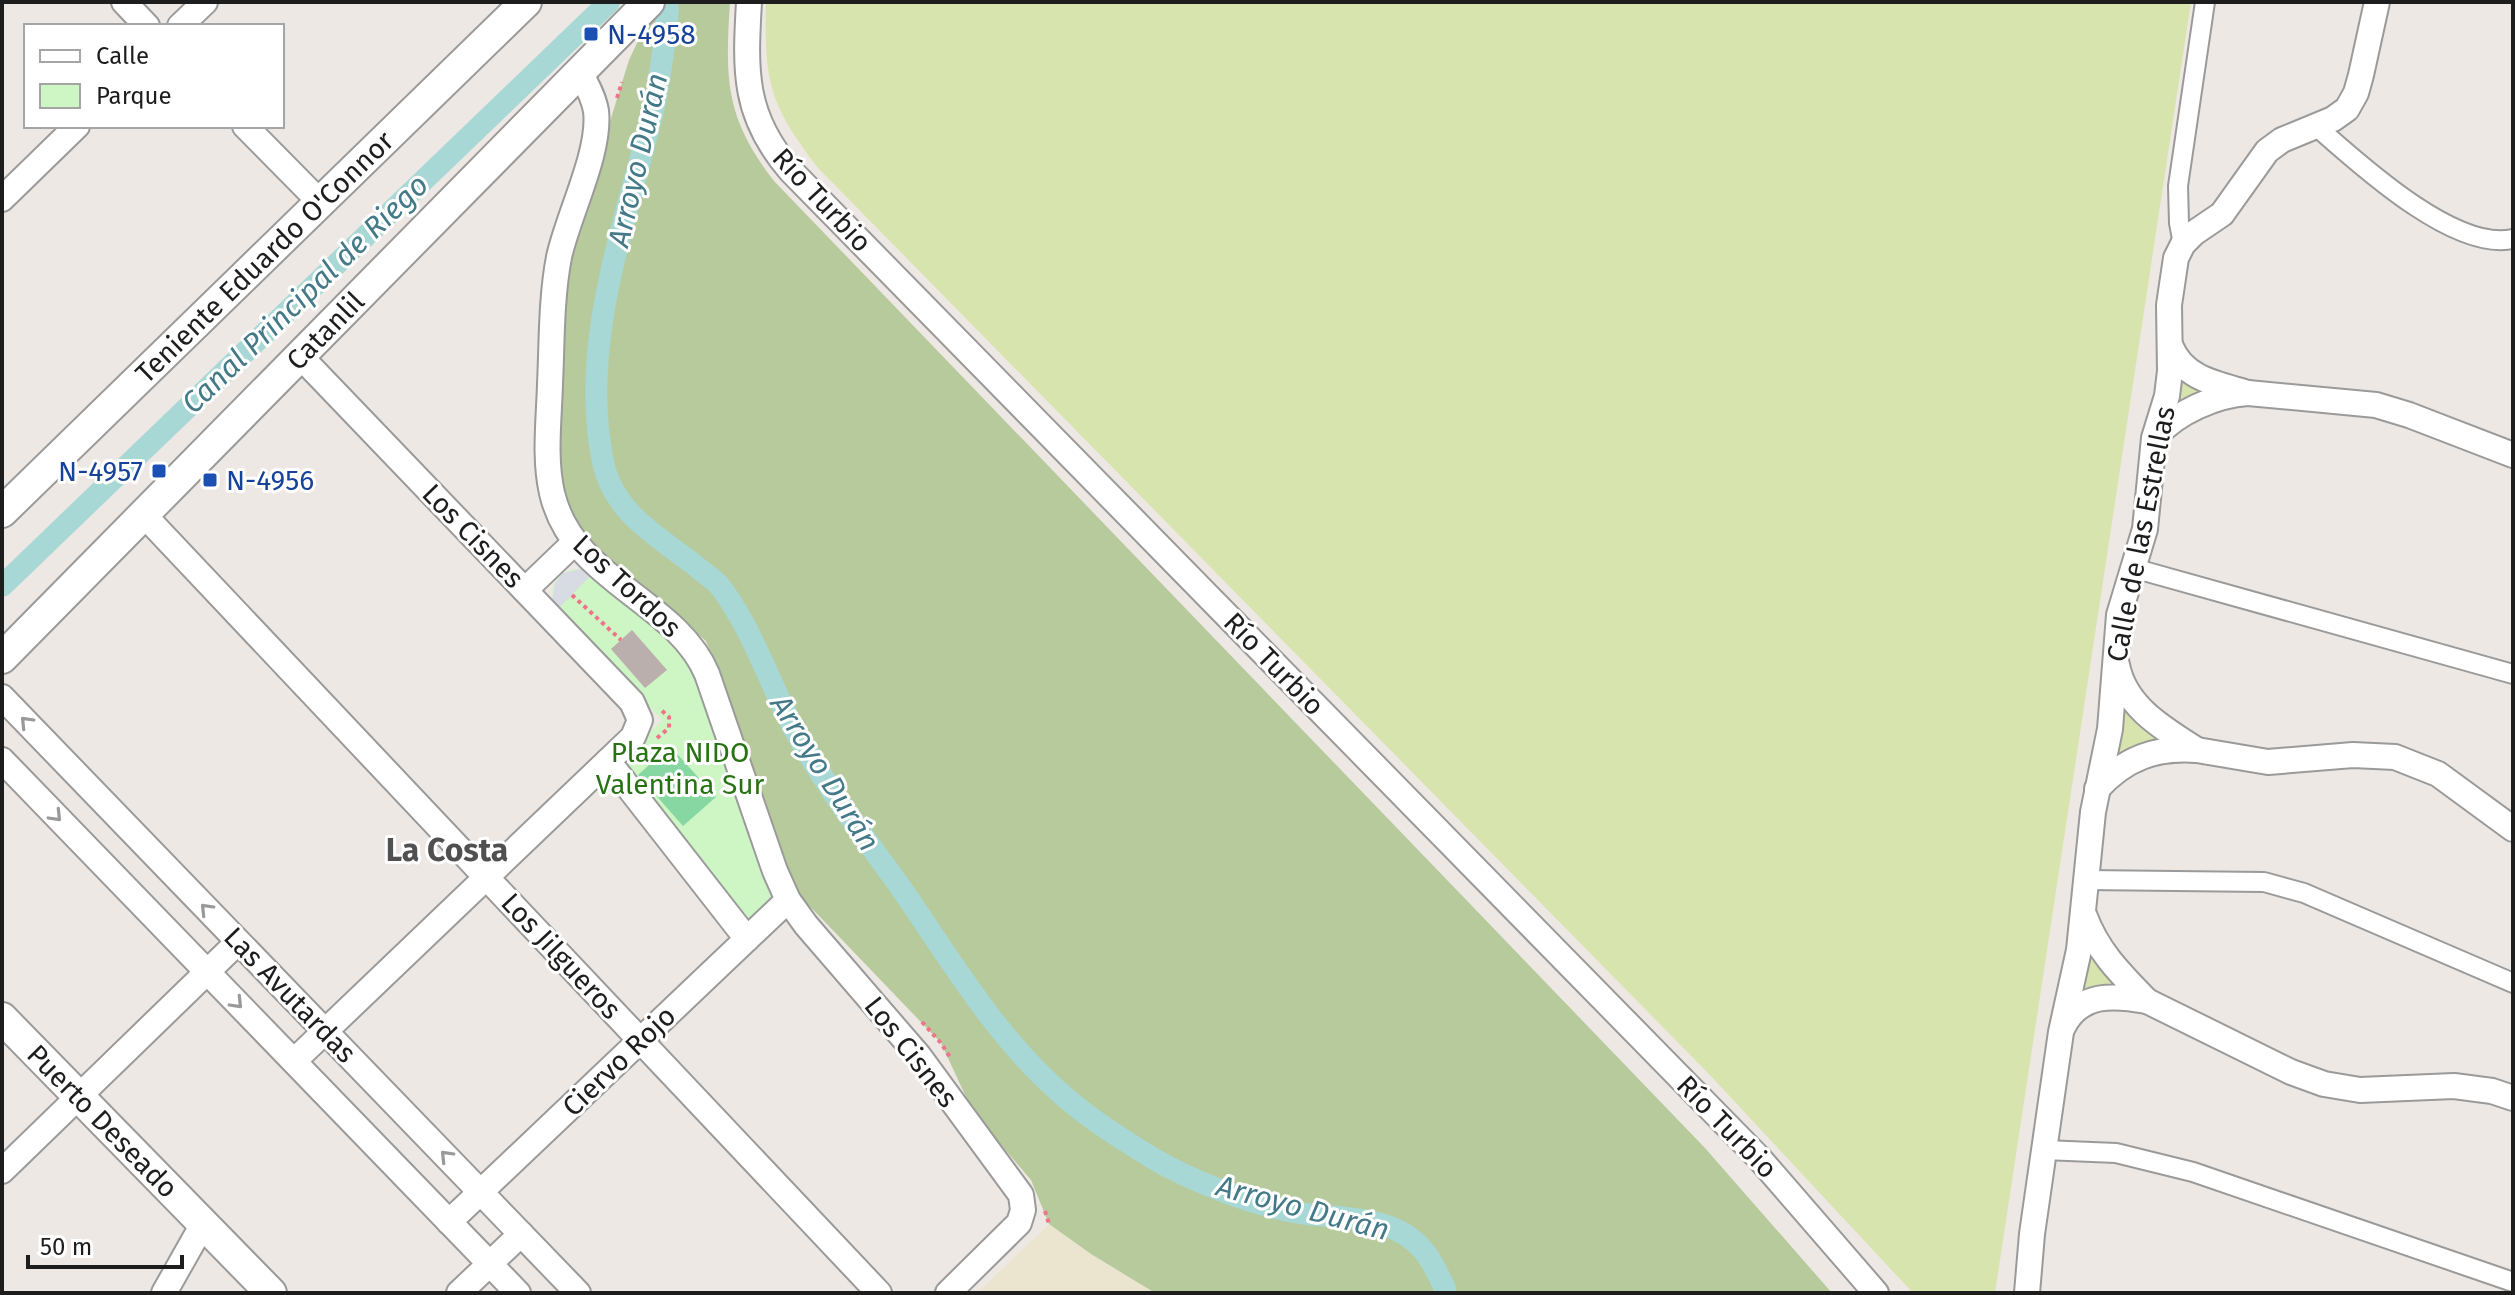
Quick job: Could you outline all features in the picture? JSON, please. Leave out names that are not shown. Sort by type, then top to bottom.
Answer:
[{"type":"street","points":[[124,2],[145,24]]},
{"type":"street","points":[[182,24],[205,2]]},
{"type":"street","name":"Teniente Eduardo O'Connor","points":[[2,512],[526,2]]},
{"type":"street","name":"Catanlil","points":[[2,658],[649,2]]},
{"type":"street","name":"Río Turbio","points":[[749,2],[746,48],[749,92],[762,133],[791,171],[1759,1158],[1876,1293]]},
{"type":"street","points":[[2183,244],[2178,186],[2205,2]]},
{"type":"street","points":[[2183,244],[2222,214],[2267,151],[2282,140],[2333,119],[2347,109],[2356,93],[2377,2]]},
{"type":"street","name":"Los Tordos","points":[[580,72],[593,100],[596,121],[592,146],[557,270],[547,460],[552,495],[562,523],[588,558],[685,640],[701,660],[788,900]]},
{"type":"street","points":[[2316,126],[2362,168],[2421,209],[2479,238],[2513,239]]},
{"type":"street","points":[[2,199],[75,128]]},
{"type":"street","points":[[247,128],[320,202]]},
{"type":"street","name":"Calle de las Estrellas","points":[[2028,1288],[2061,1032],[2079,950],[2097,789],[2110,729],[2119,615],[2147,519],[2154,438],[2167,396],[2171,281],[2183,244]]},
{"type":"street","points":[[2171,347],[2179,362],[2195,375],[2248,393]]},
{"type":"street","name":"Los Cisnes","points":[[300,356],[632,702],[649,713]]},
{"type":"street","points":[[2154,438],[2171,420],[2226,396],[2248,393],[2376,405],[2513,455]]},
{"type":"street","name":"Los Jilgueros","points":[[144,515],[879,1293]]},
{"type":"street","points":[[525,590],[575,542]]},
{"type":"street","points":[[2133,568],[2513,674]]},
{"type":"street","points":[[2115,654],[2123,684],[2140,709],[2197,750]]},
{"type":"street","name":"Las Avutardas","points":[[2,697],[578,1293]]},
{"type":"street","points":[[294,1061],[633,737],[649,713]]},
{"type":"street","points":[[2097,789],[2120,767],[2146,753],[2177,748],[2268,762],[2353,755],[2395,757],[2438,774],[2513,829]]},
{"type":"street","name":"Las Avutardas","points":[[2,760],[518,1293]]},
{"type":"street","points":[[608,761],[747,939]]},
{"type":"street","points":[[2086,880],[2264,882],[2283,886],[2513,983]]},
{"type":"street","name":"Los Cisnes","points":[[788,900],[919,1056],[1021,1195],[1032,1205]]},
{"type":"street","name":"Ciervo Rojo","points":[[449,1222],[788,900]]},
{"type":"street","points":[[2083,913],[2106,958],[2147,1001]]},
{"type":"street","points":[[2,1171],[238,942]]},
{"type":"street","points":[[2061,1032],[2072,1011],[2096,998],[2147,1001],[2291,1072],[2324,1084],[2360,1090],[2454,1086],[2492,1091],[2513,1098]]},
{"type":"street","name":"Puerto Deseado","points":[[2,1018],[271,1293]]},
{"type":"street","points":[[2044,1150],[2116,1153],[2193,1172],[2513,1282]]},
{"type":"street","points":[[948,1293],[1014,1228],[1032,1205]]},
{"type":"street","points":[[164,1293],[203,1224]]},
{"type":"street","points":[[459,1293],[521,1234]]},
{"type":"path","points":[[613,112],[622,82]]},
{"type":"path","points":[[572,595],[621,640]]},
{"type":"path","points":[[649,713],[669,717],[669,728],[649,745]]},
{"type":"path","points":[[919,1020],[941,1043],[954,1067]]},
{"type":"path","points":[[1032,1205],[1049,1224]]},
{"type":"shaded area","points":[[580,569],[592,574],[556,611],[552,601],[555,583],[563,573]]},
{"type":"shaded area","points":[[1049,1224],[1091,1254],[1155,1293],[977,1293]]},
{"type":"green space","points":[[672,2],[730,2],[728,54],[732,97],[746,137],[774,181],[1705,1148],[1832,1293],[1155,1293],[1049,1224],[1031,1180],[973,1112],[941,1043],[800,896],[787,868],[706,641],[590,545],[574,522],[558,478],[563,300],[572,244],[629,60],[645,26]]},
{"type":"green space","points":[[766,2],[2191,2],[1995,1293],[1913,1293],[1706,1071],[818,168],[789,126],[773,91],[766,53]]},
{"type":"green space","points":[[2181,374],[2219,393],[2176,411]]},
{"type":"green space","name":"Plaza NIDO Valentina Sur","points":[[580,569],[587,571],[675,643],[693,669],[772,893],[766,906],[754,917],[745,920],[622,764],[627,754],[662,720],[556,611],[552,596],[555,582],[564,573]]},
{"type":"green space","points":[[2122,695],[2173,742],[2118,758]]},
{"type":"green space","points":[[670,746],[716,797],[683,826],[638,775]]},
{"type":"green space","points":[[2090,948],[2125,989],[2079,995]]},
{"type":"building","points":[[632,630],[667,670],[645,688],[611,649]]},
{"type":"waterway","name":"Canal Principal de Riego","points":[[2,586],[609,2]]},
{"type":"waterway","name":"Arroyo Durán","points":[[668,9],[655,102],[620,235],[601,326],[597,417],[603,462],[617,496],[653,534],[722,589],[751,639],[792,725],[830,788],[973,994],[1034,1068],[1068,1100],[1104,1127],[1154,1159],[1202,1183],[1272,1207],[1379,1223],[1395,1229],[1411,1238],[1424,1251],[1445,1293]]},
{"type":"place","name":"N-4958","points":[[591,34]]},
{"type":"place","name":"N-4957","points":[[159,471]]},
{"type":"place","name":"N-4956","points":[[210,480]]},
{"type":"district","name":"La Costa","points":[[447,850]]}]
